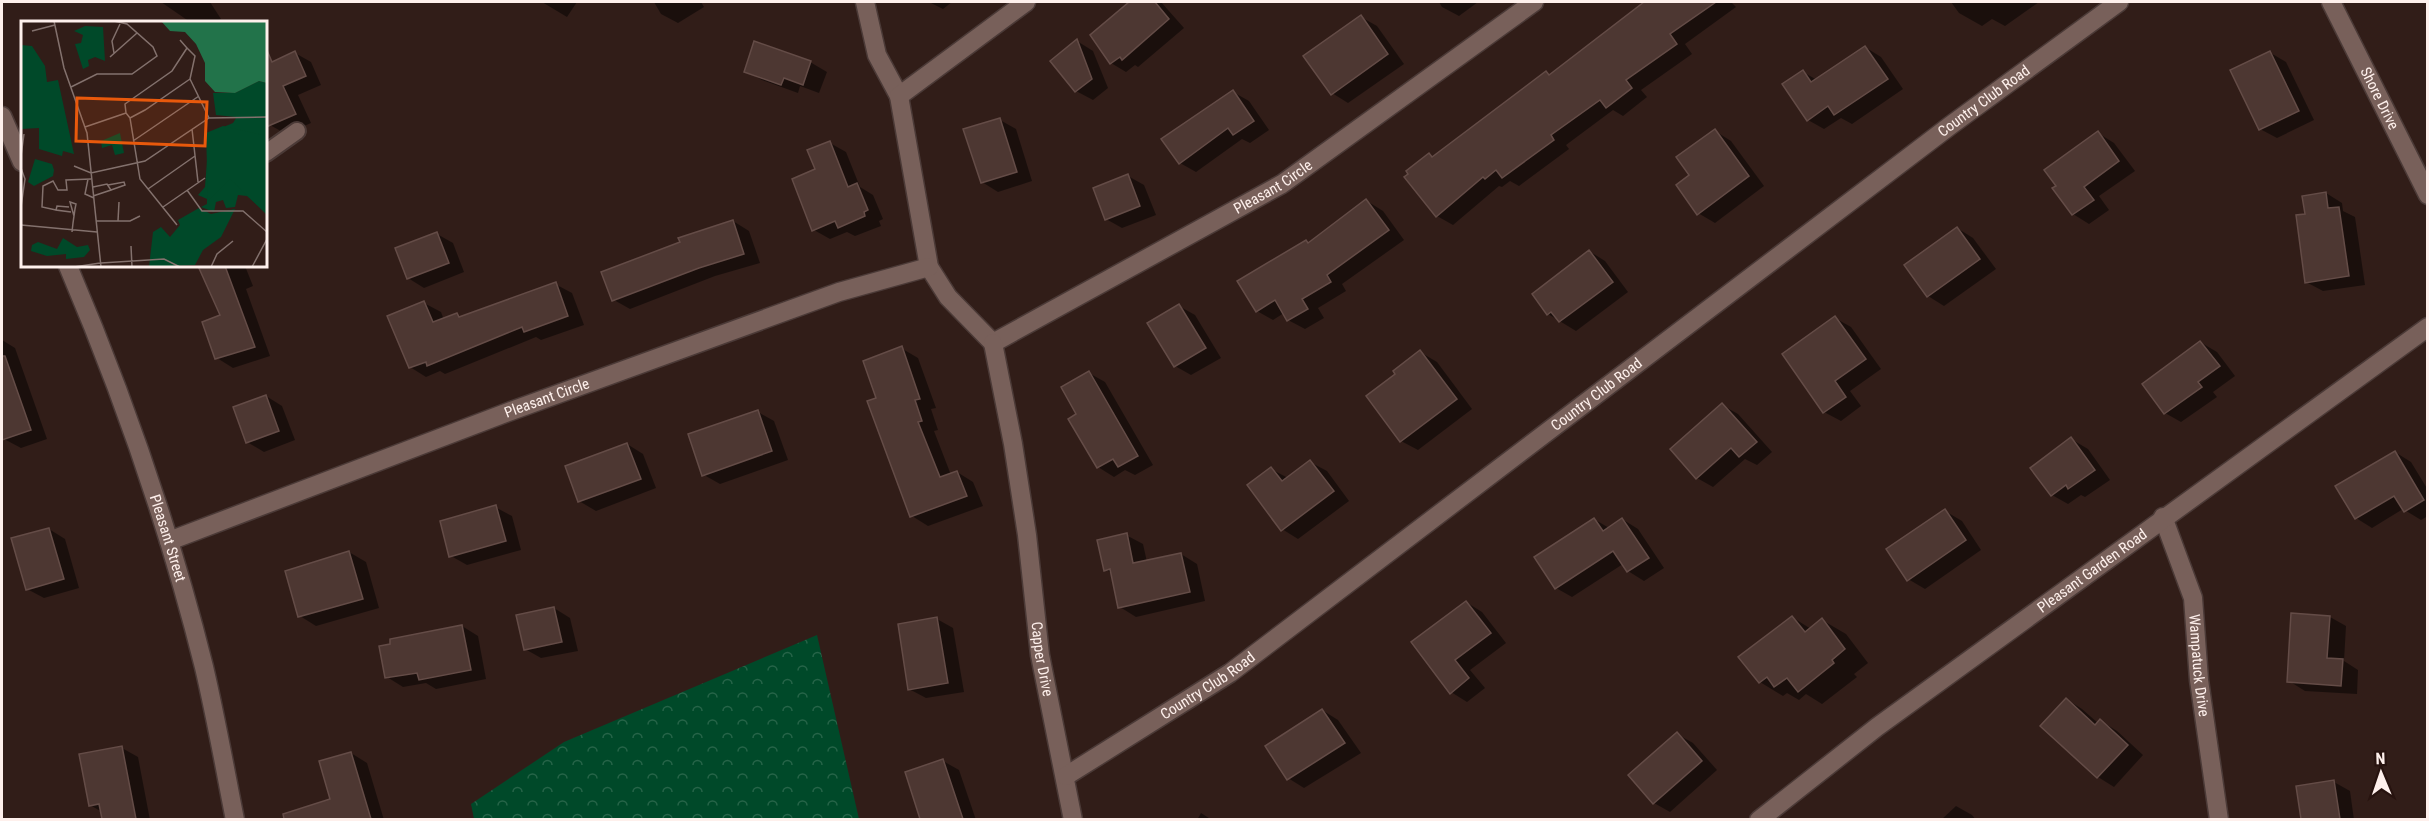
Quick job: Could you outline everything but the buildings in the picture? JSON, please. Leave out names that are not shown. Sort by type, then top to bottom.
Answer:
[{"type":"street","points":[[866,2],[876,55],[899,96],[929,267],[948,297],[993,343]]},
{"type":"street","points":[[899,96],[1026,2]]},
{"type":"street","name":"Pleasant Circle","points":[[993,343],[1282,184],[1534,2]]},
{"type":"street","name":"Country Club Road","points":[[1066,776],[1230,673],[1951,125],[2119,2]]},
{"type":"street","name":"Shore Drive","points":[[2331,2],[2427,195]]},
{"type":"street","points":[[2,116],[21,160]]},
{"type":"street","name":"Pleasant Street","points":[[72,267],[169,541],[204,668],[235,819]]},
{"type":"street","name":"Pleasant Circle","points":[[169,541],[511,411],[839,292],[929,267]]},
{"type":"street","name":"Pleasant Garden Road","points":[[1759,819],[1877,727],[2427,327]]},
{"type":"street","name":"Capper Drive","points":[[993,343],[1021,496],[1040,656],[1073,819]]},
{"type":"street","name":"Wampatuck Drive","points":[[2163,517],[2193,598],[2199,680],[2218,819]]},
{"type":"lane","points":[[267,152],[297,131]]},
{"type":"green space","points":[[817,635],[859,819],[474,819],[471,804],[564,742]]}]
